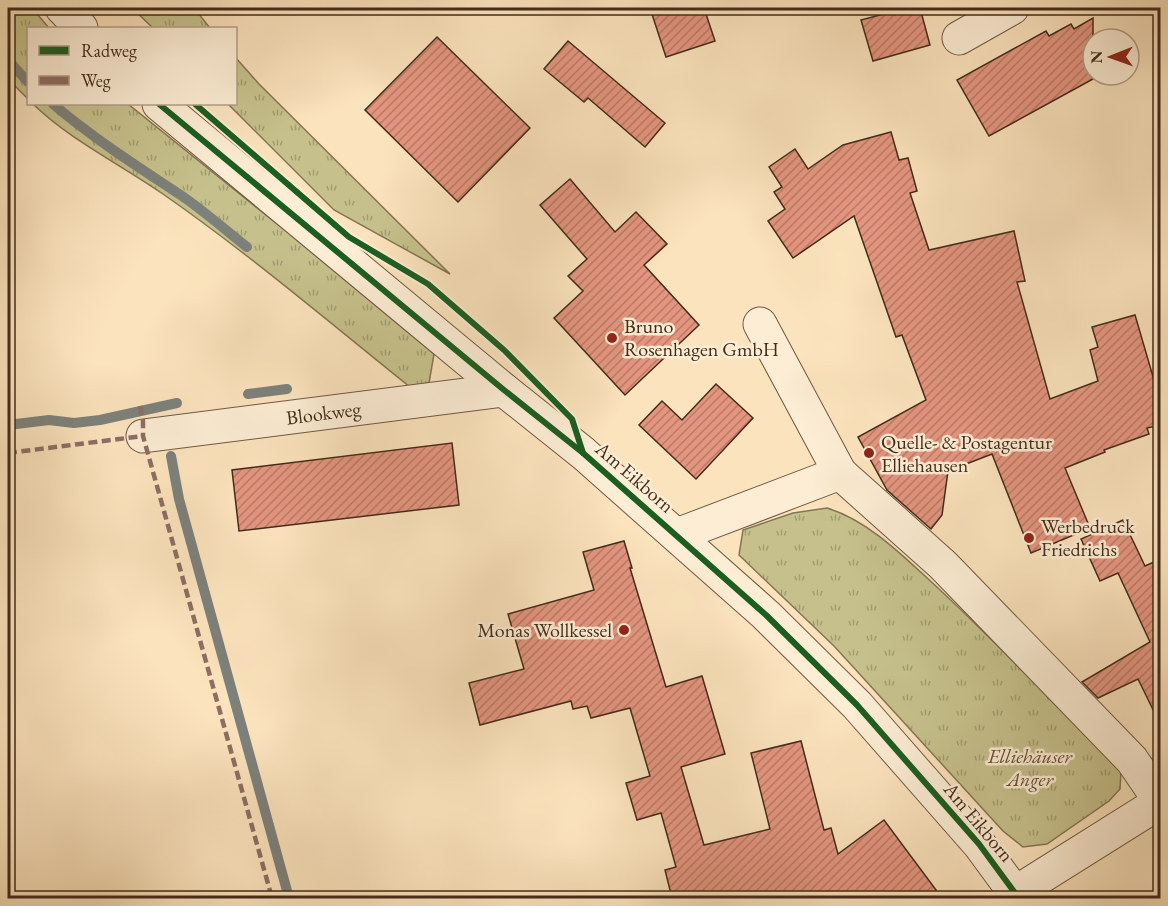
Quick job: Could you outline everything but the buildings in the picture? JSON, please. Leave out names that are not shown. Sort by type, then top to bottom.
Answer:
[{"type":"street","points":[[62,8],[80,27]]},
{"type":"street","points":[[959,38],[1012,8]]},
{"type":"street","name":"Am Eikborn","points":[[160,105],[583,453],[766,615],[857,705],[979,844],[1015,896]]},
{"type":"street","points":[[760,324],[840,473],[943,565],[1132,760],[1161,801],[1015,896]]},
{"type":"street","name":"Blookweg","points":[[142,436],[504,390]]},
{"type":"street","points":[[677,535],[840,473]]},
{"type":"green space","points":[[8,8],[32,8],[48,27],[27,27],[27,98],[8,79]]},
{"type":"green space","points":[[105,8],[194,8],[209,27],[152,27],[133,9]]},
{"type":"green space","points":[[237,59],[259,84],[450,274],[334,210],[229,105],[237,105]]},
{"type":"green space","points":[[34,105],[129,105],[434,354],[429,383],[410,387],[226,240],[147,183],[47,117]]},
{"type":"green space","name":"Elliehäuser Anger","points":[[827,508],[873,531],[900,553],[985,633],[1121,770],[1120,789],[1109,801],[1047,844],[1023,847],[1003,831],[834,646],[739,555],[743,530],[793,513]]},
{"type":"waterway","points":[[8,60],[27,81]]},
{"type":"waterway","points":[[54,105],[101,141],[193,204],[247,247]]},
{"type":"waterway","points":[[248,394],[287,389]]},
{"type":"waterway","points":[[8,425],[49,420],[74,423],[100,420],[177,403]]},
{"type":"waterway","points":[[171,456],[179,499],[289,898]]},
{"type":"marked path","points":[[140,406],[143,436],[272,898]]},
{"type":"marked path","points":[[8,453],[143,436]]},
{"type":"cycle path","points":[[160,105],[583,453],[766,615],[857,705],[979,844],[1015,893],[1016,898]]},
{"type":"cycle path","points":[[196,105],[349,237],[428,284],[504,350],[572,419],[583,453]]},
{"type":"place","name":"Bruno Rosenhagen GmbH","points":[[612,338]]},
{"type":"place","name":"Quelle- & Postagentur Elliehausen","points":[[869,453]]},
{"type":"place","name":"Werbedruck Friedrichs","points":[[1029,538]]},
{"type":"place","name":"Monas Wollkessel","points":[[624,630]]}]
